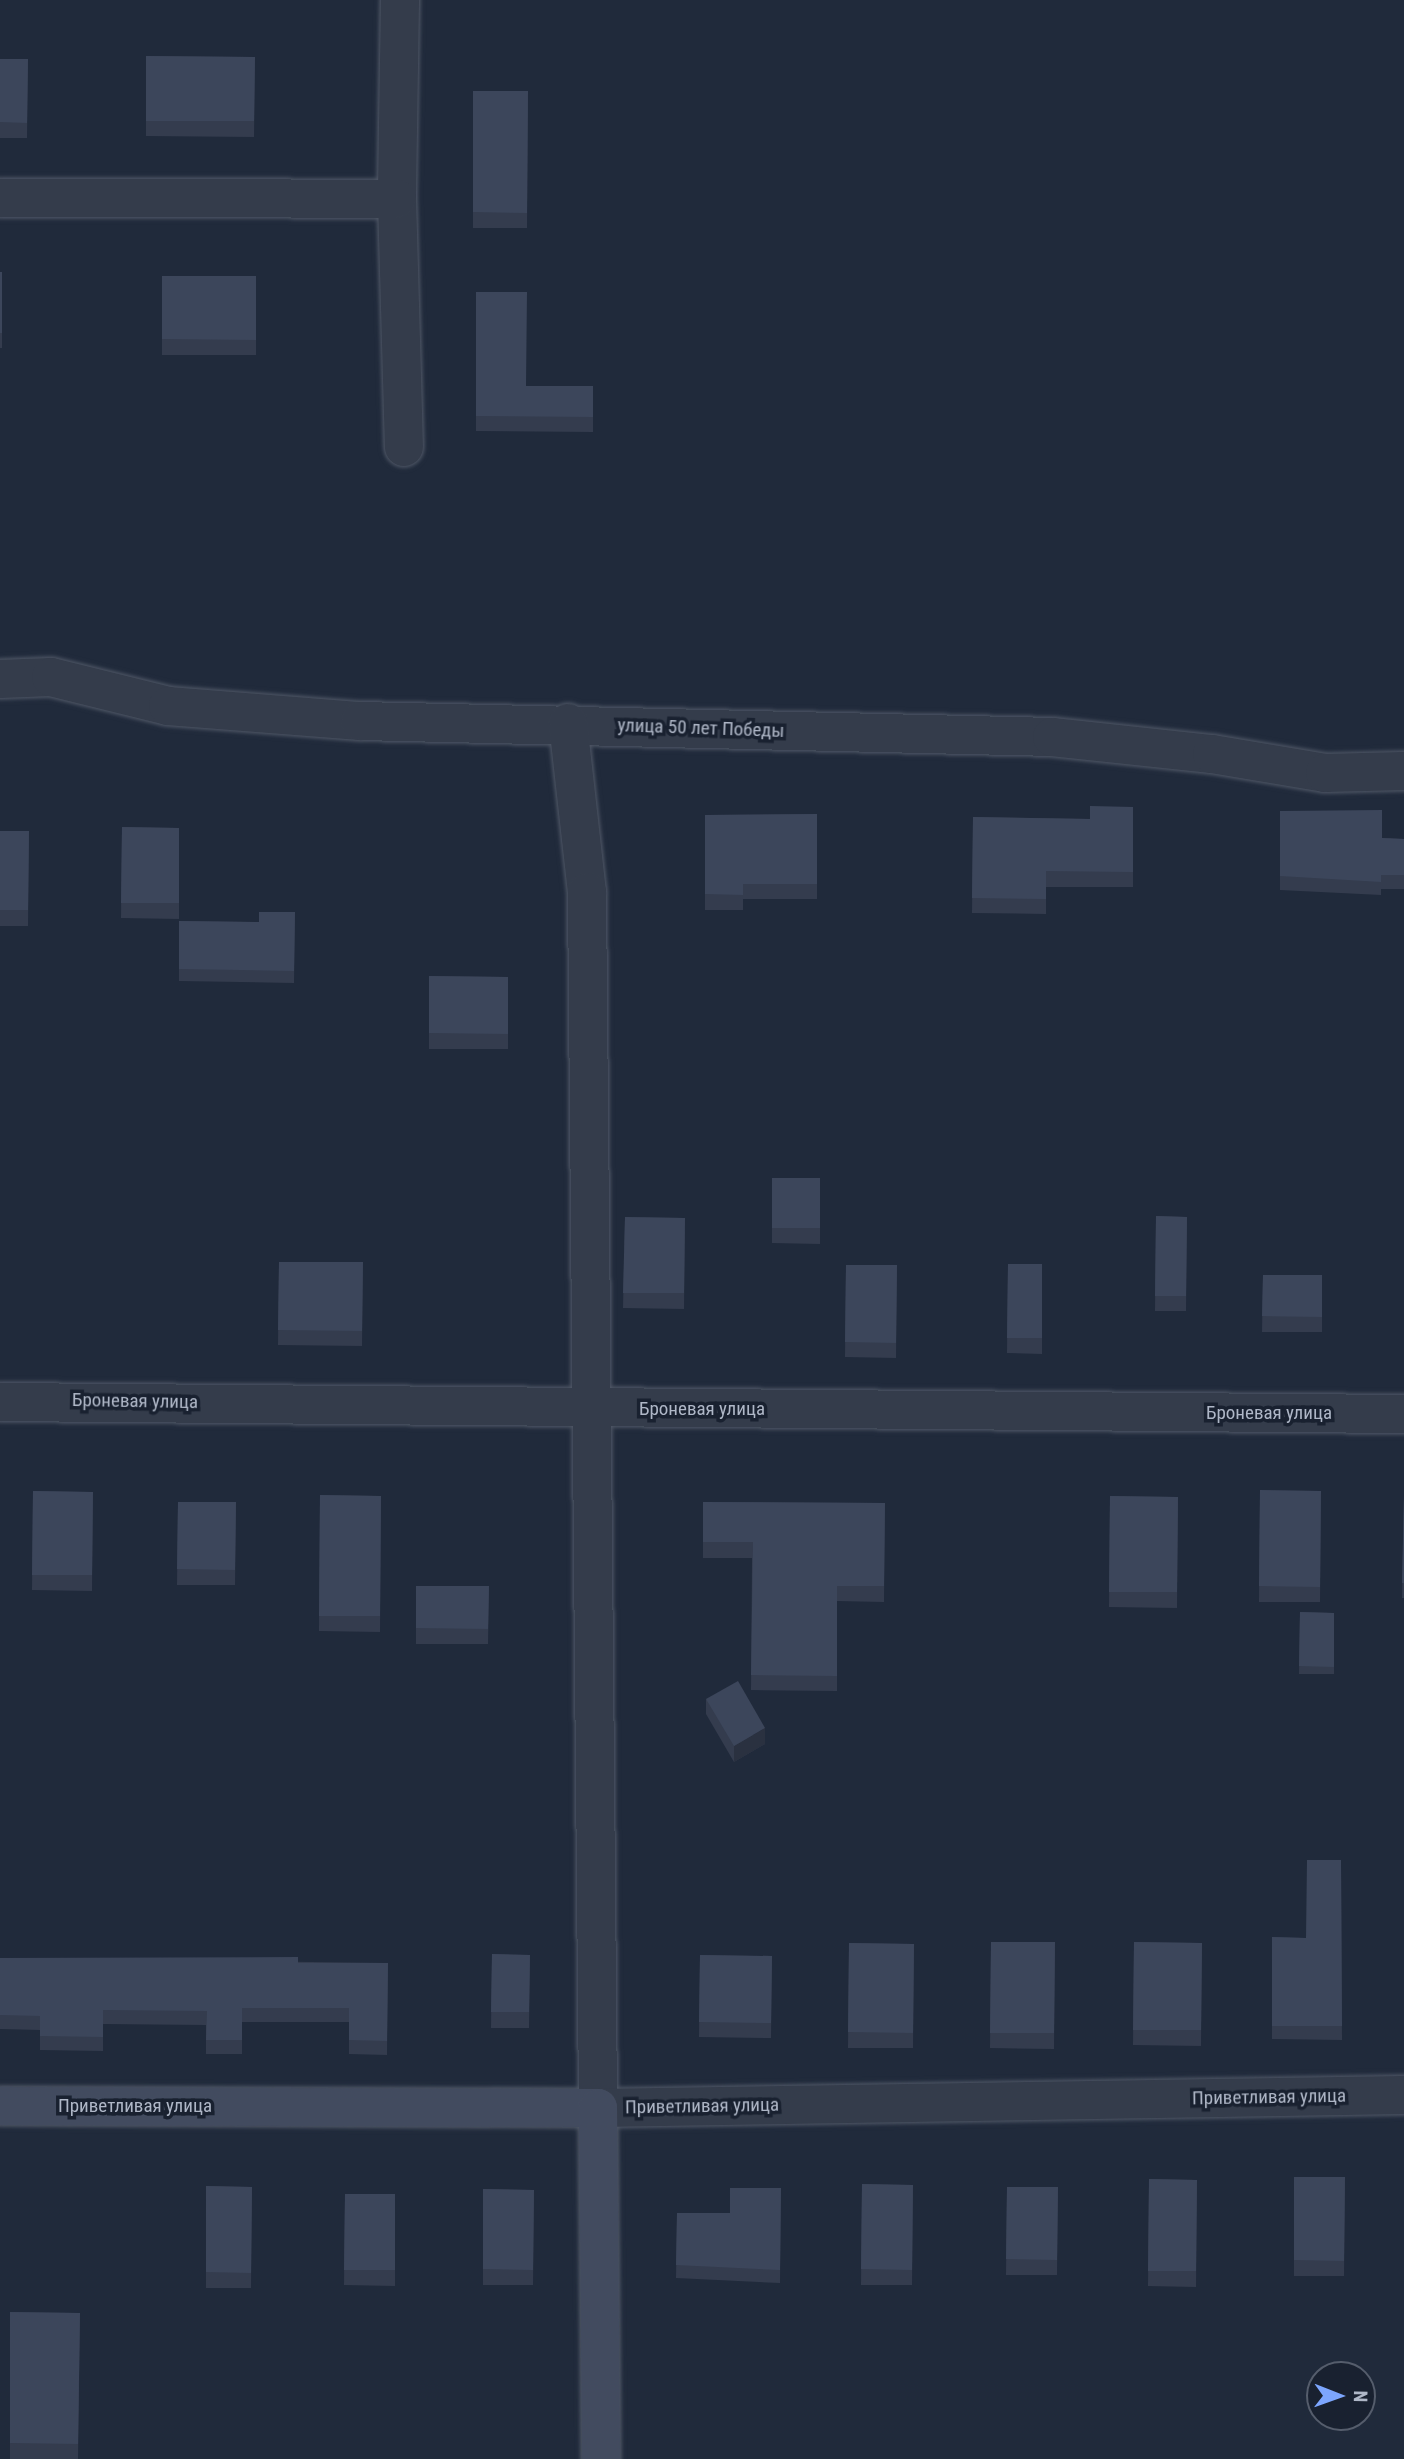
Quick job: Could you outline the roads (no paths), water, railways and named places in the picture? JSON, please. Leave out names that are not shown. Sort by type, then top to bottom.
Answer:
[{"type":"street","points":[[400,0],[397,199],[404,447]]},
{"type":"street","points":[[0,198],[397,199]]},
{"type":"street","name":"улица 50 лет Победы","points":[[0,678],[51,677],[168,706],[346,720],[568,723],[1052,737],[1212,754],[1325,773],[1404,771]]},
{"type":"street","points":[[568,723],[587,892],[588,1408],[601,2459]]},
{"type":"street","name":"Броневая улица","points":[[0,1402],[1404,1414]]},
{"type":"street","name":"Приветливая улица","points":[[0,2106],[598,2108],[1404,2095]]}]
